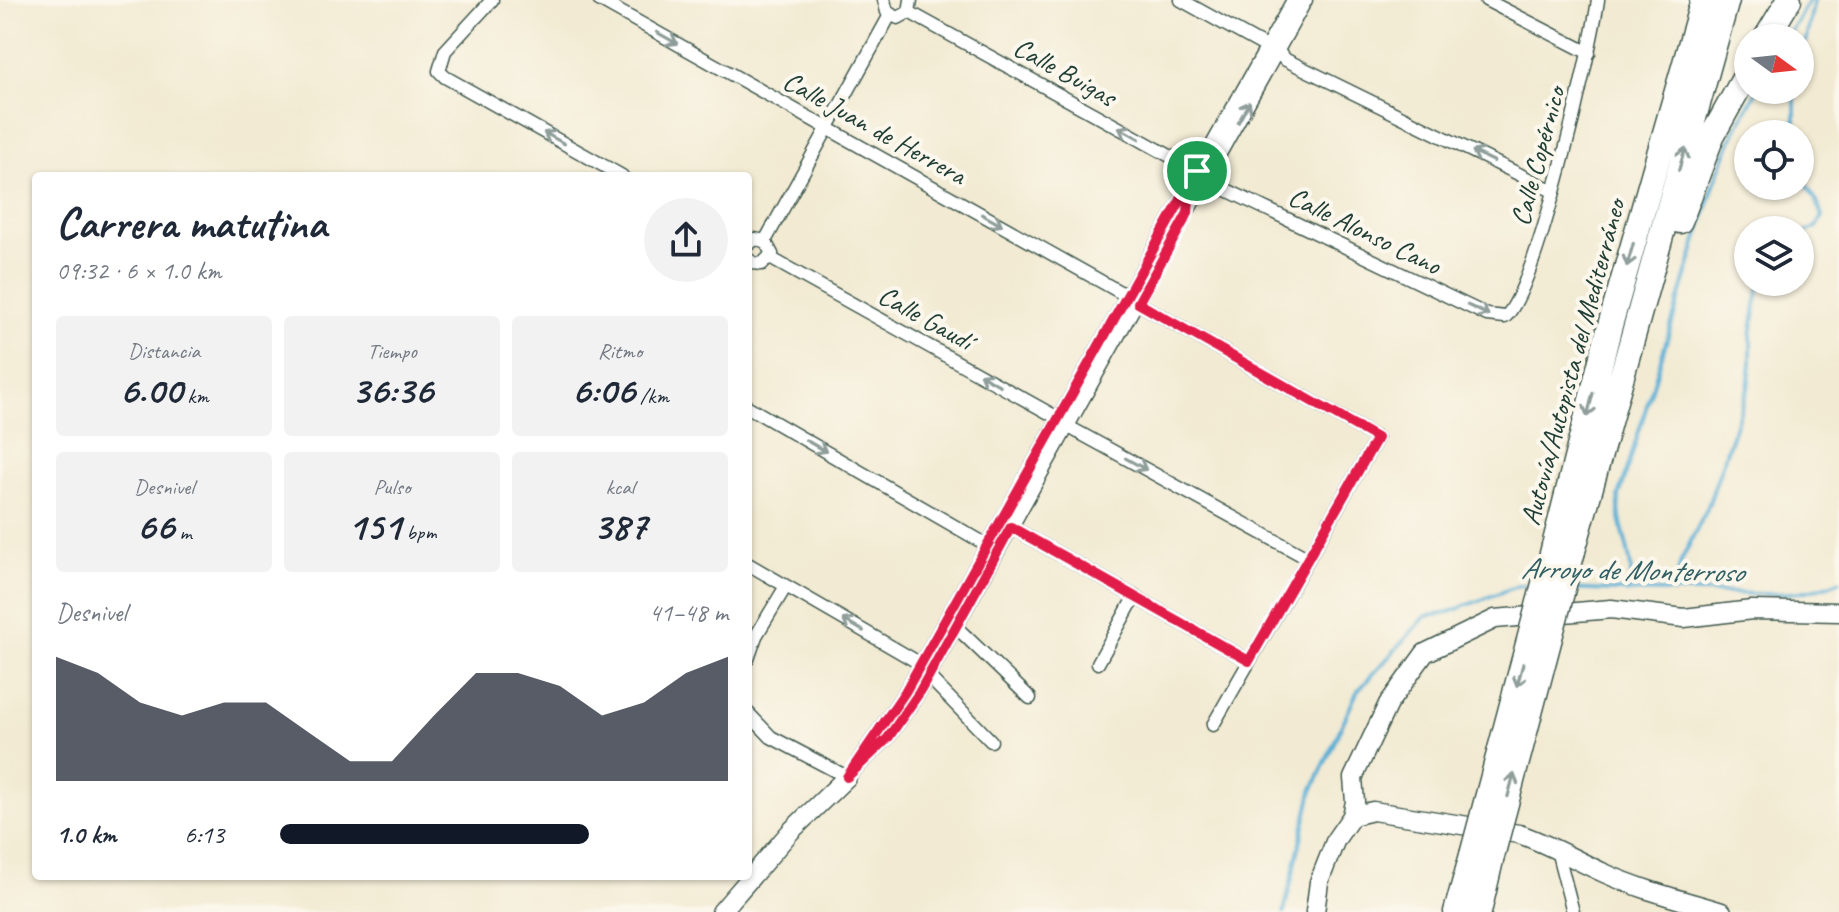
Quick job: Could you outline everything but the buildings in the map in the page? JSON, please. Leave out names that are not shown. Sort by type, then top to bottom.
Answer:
[{"type":"highway","points":[[1659,153],[1667,70],[1685,0]]},
{"type":"highway","points":[[1659,153],[1703,0]]},
{"type":"highway","points":[[1639,315],[1727,0]]},
{"type":"highway","points":[[1774,24],[1789,0]]},
{"type":"highway","points":[[1639,315],[1670,253],[1712,136],[1734,96]]},
{"type":"highway","name":"Autovía/Autopista del Mediterráneo","points":[[1456,912],[1482,858],[1563,548],[1609,329],[1659,153]]},
{"type":"highway","name":"Autovía/Autopista del Mediterráneo","points":[[1563,548],[1639,315]]},
{"type":"highway","name":"Autovía/Autopista del Mediterráneo","points":[[1479,912],[1482,858]]},
{"type":"street","points":[[492,0],[445,51],[439,71],[615,172]]},
{"type":"street","name":"Calle Juan de Herrera","points":[[599,0],[1377,438],[1307,558]]},
{"type":"street","points":[[884,0],[890,15],[898,18],[910,6]]},
{"type":"street","points":[[1181,0],[1272,49],[1284,59],[1553,191]]},
{"type":"street","points":[[1272,49],[1296,0]]},
{"type":"street","points":[[847,777],[921,664],[1017,492],[1063,422],[1272,49],[1306,0]]},
{"type":"street","points":[[1486,0],[1589,53]]},
{"type":"street","name":"Calle Copérnico","points":[[1505,317],[1516,306],[1535,258],[1589,53],[1598,0]]},
{"type":"street","name":"Calle Buigas","points":[[910,6],[1201,175]]},
{"type":"street","points":[[765,241],[890,15]]},
{"type":"street","points":[[1132,300],[1159,265],[1188,213],[1201,175]]},
{"type":"street","name":"Calle Alonso Cano","points":[[1201,175],[1487,315],[1505,317]]},
{"type":"street","points":[[752,242],[755,239],[765,241],[771,248],[770,258],[762,264],[752,265]]},
{"type":"street","name":"Calle Gaudí","points":[[770,258],[1307,558]]},
{"type":"street","points":[[752,409],[982,542],[986,548]]},
{"type":"street","points":[[752,878],[791,831],[874,753],[900,723],[1050,457],[1063,422]]},
{"type":"street","points":[[1017,492],[1015,510],[1009,521],[1011,527],[1249,661]]},
{"type":"street","points":[[1213,725],[1307,558]]},
{"type":"street","points":[[752,566],[921,664],[923,672],[905,703],[900,723]]},
{"type":"street","points":[[752,648],[786,586]]},
{"type":"street","points":[[1098,663],[1135,596]]},
{"type":"street","points":[[1315,912],[1319,882],[1336,839],[1352,816],[1355,802],[1353,778],[1388,704],[1425,653],[1495,619],[1611,609],[1684,618],[1752,610],[1839,612]]},
{"type":"street","points":[[956,627],[1030,698]]},
{"type":"street","points":[[928,676],[991,741]]},
{"type":"street","points":[[752,717],[771,737],[847,777]]},
{"type":"street","points":[[1352,816],[1373,811],[1505,832],[1541,842],[1668,897],[1722,912]]},
{"type":"street","points":[[1557,850],[1573,912]]},
{"type":"street","points":[[727,908],[750,880]]},
{"type":"waterway","points":[[1795,24],[1809,0]]},
{"type":"waterway","points":[[1809,24],[1814,0]]},
{"type":"waterway","points":[[1628,593],[1631,568],[1619,497],[1715,181],[1749,104]]},
{"type":"waterway","points":[[1795,104],[1795,120]]},
{"type":"waterway","points":[[1814,197],[1822,216],[1814,228]]},
{"type":"waterway","points":[[1673,593],[1681,561],[1707,509],[1748,388],[1751,335],[1758,296]]},
{"type":"waterway","name":"Arroyo de Monterroso","points":[[1572,589],[1769,594],[1805,591],[1839,581]]},
{"type":"waterway","name":"Arroyo de Monterroso","points":[[1284,912],[1312,791],[1357,692],[1426,616],[1444,614],[1520,585],[1535,586]]},
{"type":"route","points":[[1197,171],[1200,177],[1187,203],[1188,213],[1138,303],[1377,438],[1249,661],[1011,527],[900,723],[874,753],[847,777],[905,692],[1197,171]]}]
